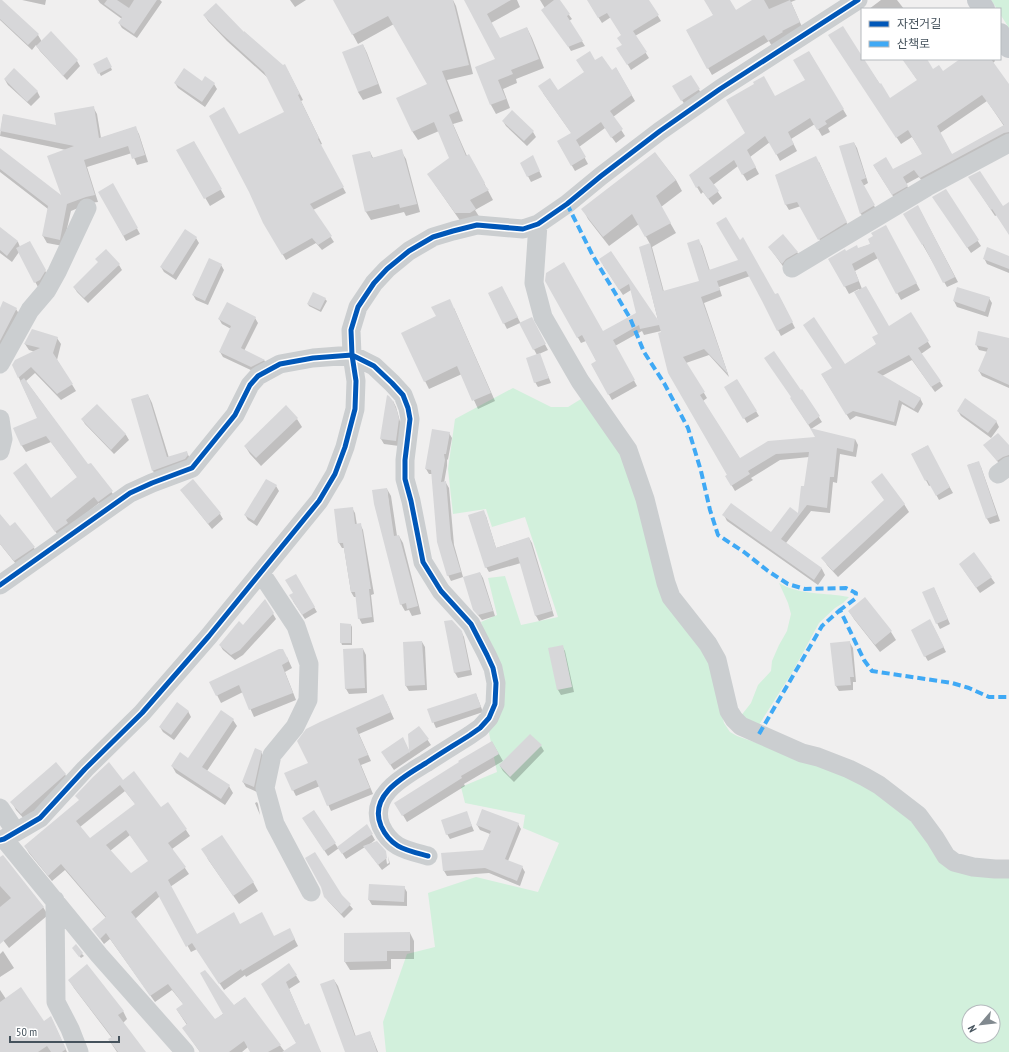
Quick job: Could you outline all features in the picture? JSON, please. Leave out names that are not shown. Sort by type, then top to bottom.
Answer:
[{"type":"main road","points":[[1001,35],[1009,47]]},
{"type":"street","points":[[7,837],[40,818],[85,769],[142,713],[209,636],[319,501],[335,474],[354,409],[356,380],[352,355],[351,330],[358,307],[374,283],[387,269],[409,251],[433,238],[477,225],[523,229],[538,224],[567,204],[660,131],[714,93],[858,0]]},
{"type":"street","points":[[792,268],[927,187],[1009,143]]},
{"type":"street","points":[[0,364],[30,310],[47,290],[87,208]]},
{"type":"street","points":[[538,224],[534,283],[543,317],[580,381],[628,450],[645,500],[666,583],[671,597],[708,644],[717,660],[728,711],[741,726],[802,752],[849,769],[865,776],[879,785],[918,815],[946,856],[954,862],[978,868],[1009,869]]},
{"type":"street","points":[[0,585],[130,493],[192,468],[236,415],[250,385],[258,376],[280,364],[313,358],[352,355],[374,366],[403,395],[408,408],[410,419],[405,460],[405,479],[411,501],[423,562],[441,591],[471,624],[493,668],[496,683],[495,704],[489,718],[470,735],[396,781],[384,796],[378,807],[378,819],[392,842],[406,850],[428,856]]},
{"type":"street","points":[[0,419],[4,439],[0,450]]},
{"type":"street","points":[[261,573],[296,626],[309,664],[308,700],[295,727],[272,755],[266,788],[275,824],[311,892]]},
{"type":"street","points":[[0,808],[7,837],[99,955],[185,1052]]},
{"type":"street","points":[[55,900],[56,1002],[70,1029],[79,1052]]},
{"type":"green space","points":[[991,0],[1009,0],[1009,28],[1001,16],[1001,8],[996,8]]},
{"type":"green space","points":[[513,388],[551,407],[568,407],[581,399],[624,456],[647,525],[707,653],[724,723],[730,732],[737,736],[834,770],[897,805],[931,844],[1009,875],[1009,1052],[386,1052],[383,1022],[407,954],[435,947],[428,893],[476,877],[538,892],[559,843],[523,828],[525,815],[465,803],[461,787],[497,772],[488,728],[502,699],[481,622],[497,615],[488,578],[505,576],[521,625],[558,617],[525,517],[492,527],[486,509],[453,514],[448,469],[455,419]]},
{"type":"green space","points":[[779,583],[805,592],[849,597],[819,623],[793,671],[757,728],[740,717],[751,703],[758,685],[771,671],[772,661],[787,631],[791,614]]},
{"type":"building","points":[[0,0],[2,0],[39,34],[28,45],[0,19]]},
{"type":"building","points":[[107,0],[117,0],[129,8],[134,0],[157,0],[134,34],[118,23],[122,17],[104,4]]},
{"type":"building","points":[[333,0],[453,0],[469,65],[442,71],[458,111],[449,115],[466,156],[469,154],[485,183],[484,184],[489,190],[470,200],[476,209],[470,213],[455,213],[427,174],[449,158],[434,122],[412,132],[396,98],[427,84],[388,16],[352,35]]},
{"type":"building","points":[[464,0],[511,0],[487,14],[500,38],[527,27],[539,59],[511,70],[513,74],[498,80],[506,99],[490,105],[475,67],[495,59]]},
{"type":"building","points":[[554,0],[560,0],[570,14],[567,16],[583,41],[568,47],[541,10]]},
{"type":"building","points":[[587,0],[649,0],[659,15],[633,31],[647,52],[627,65],[616,48],[622,45],[617,38],[621,35],[607,13],[598,18]]},
{"type":"building","points":[[704,0],[730,0],[736,10],[752,0],[764,0],[769,9],[790,0],[800,22],[782,31],[783,32],[768,41],[764,35],[707,69],[686,30],[713,15]]},
{"type":"building","points":[[216,3],[244,32],[283,65],[285,64],[300,94],[298,95],[319,138],[318,139],[344,187],[310,204],[332,236],[318,245],[312,238],[282,255],[263,223],[249,192],[209,116],[224,107],[239,134],[284,112],[264,72],[203,15]]},
{"type":"building","points":[[843,26],[861,54],[861,60],[865,60],[890,98],[917,80],[903,60],[928,60],[933,69],[939,65],[943,71],[959,60],[992,60],[1009,84],[1009,132],[1004,133],[920,178],[914,170],[903,177],[908,186],[892,195],[873,165],[886,157],[893,169],[922,154],[908,130],[896,138],[828,35]],"holes":[[[982,95],[1004,125],[952,154],[937,126]]]},
{"type":"building","points":[[51,31],[78,60],[63,76],[36,46]]},
{"type":"building","points":[[363,44],[378,84],[358,92],[342,52]]},
{"type":"building","points":[[590,51],[595,60],[602,56],[612,70],[616,67],[632,95],[610,111],[623,129],[611,138],[601,122],[576,140],[586,157],[571,166],[557,141],[571,133],[538,86],[550,78],[558,90],[584,72],[576,60]]},
{"type":"building","points":[[809,51],[844,109],[825,121],[827,124],[817,130],[810,118],[788,132],[794,144],[776,155],[765,136],[747,150],[756,167],[742,175],[734,160],[709,178],[719,191],[708,199],[699,186],[696,188],[689,175],[745,133],[726,100],[754,84],[753,82],[764,76],[775,96],[805,80],[793,60]]},
{"type":"building","points":[[107,57],[112,67],[98,74],[93,64]]},
{"type":"building","points":[[14,68],[38,91],[27,102],[4,79]]},
{"type":"building","points":[[184,68],[202,81],[205,76],[215,83],[202,102],[174,83]]},
{"type":"building","points":[[691,75],[700,89],[681,101],[672,86]]},
{"type":"building","points":[[94,106],[99,138],[136,126],[145,155],[132,159],[128,146],[84,160],[95,195],[67,204],[60,240],[42,236],[48,206],[0,169],[0,148],[61,195],[47,156],[74,146],[0,131],[3,114],[56,125],[54,113]]},
{"type":"building","points":[[512,110],[534,131],[524,141],[502,121]]},
{"type":"building","points":[[194,141],[222,189],[204,199],[176,150]]},
{"type":"building","points":[[854,142],[866,178],[861,180],[875,205],[860,214],[839,146]]},
{"type":"building","points":[[402,149],[417,204],[400,208],[399,204],[365,212],[352,155],[370,151],[372,158]]},
{"type":"building","points":[[655,152],[676,180],[656,196],[671,223],[645,237],[632,214],[603,237],[581,209]]},
{"type":"building","points":[[533,155],[540,171],[527,177],[520,163]]},
{"type":"building","points":[[816,156],[847,222],[818,240],[797,202],[785,205],[775,175]]},
{"type":"building","points":[[980,171],[1003,206],[1009,202],[1009,235],[968,177]]},
{"type":"building","points":[[113,183],[138,228],[123,236],[98,192]]},
{"type":"building","points":[[946,189],[979,240],[967,248],[932,197]]},
{"type":"building","points":[[918,205],[955,277],[943,283],[923,244],[922,245],[903,214]]},
{"type":"building","points":[[726,217],[740,240],[743,237],[775,294],[778,293],[793,322],[777,331],[746,271],[717,281],[720,290],[701,297],[728,374],[704,349],[683,357],[705,392],[700,395],[740,458],[768,441],[815,437],[810,428],[855,439],[853,452],[837,448],[834,477],[830,477],[827,508],[807,505],[781,539],[822,568],[814,580],[722,515],[731,503],[771,532],[790,507],[798,513],[801,486],[804,486],[809,452],[776,454],[748,471],[750,474],[731,486],[725,476],[727,475],[668,373],[658,333],[661,332],[659,325],[640,329],[639,325],[613,340],[635,380],[608,395],[591,364],[596,361],[582,335],[577,338],[545,281],[546,273],[564,262],[603,331],[636,313],[629,284],[619,290],[599,259],[611,251],[658,320],[639,247],[650,243],[663,291],[699,281],[687,243],[699,239],[709,270],[738,260],[716,223]]},
{"type":"building","points":[[886,225],[917,283],[896,294],[874,252],[852,264],[859,281],[844,287],[828,259],[845,249],[846,251],[857,245],[858,248],[870,244],[868,239],[873,236],[871,233]]},
{"type":"building","points":[[0,227],[18,241],[7,256],[0,250]]},
{"type":"building","points":[[185,229],[197,237],[173,275],[160,267]]},
{"type":"building","points":[[783,234],[798,252],[786,259],[782,264],[768,247]]},
{"type":"building","points":[[30,241],[46,270],[40,280],[34,283],[16,248]]},
{"type":"building","points":[[987,247],[1009,256],[1009,269],[983,259]]},
{"type":"building","points":[[106,249],[120,264],[84,298],[73,287],[98,262],[95,259]]},
{"type":"building","points":[[209,258],[222,264],[205,301],[192,295]]},
{"type":"building","points":[[502,286],[518,317],[503,324],[488,293]]},
{"type":"building","points":[[866,286],[889,326],[911,312],[929,341],[918,348],[941,381],[931,387],[909,355],[877,372],[921,398],[914,409],[899,400],[894,422],[853,411],[846,415],[821,374],[832,368],[803,325],[814,317],[845,364],[876,344],[872,337],[878,334],[854,292]]},
{"type":"building","points":[[957,287],[990,297],[985,312],[953,301]]},
{"type":"building","points":[[313,292],[326,298],[320,310],[307,304]]},
{"type":"building","points":[[450,299],[491,393],[472,401],[457,366],[424,382],[401,333],[436,316],[431,307]]},
{"type":"building","points":[[3,301],[17,308],[0,341],[0,308]]},
{"type":"building","points":[[227,302],[256,317],[241,348],[265,360],[251,367],[219,352],[231,326],[218,319]]},
{"type":"building","points":[[532,317],[546,344],[533,350],[519,323]]},
{"type":"building","points":[[32,329],[58,337],[53,353],[73,384],[57,394],[31,367],[18,378],[12,365],[15,360],[40,348],[24,344]]},
{"type":"building","points":[[978,331],[1009,338],[1009,385],[978,371],[988,348],[975,345]]},
{"type":"building","points":[[774,351],[820,416],[808,425],[764,358]]},
{"type":"building","points":[[540,353],[549,378],[534,383],[526,358]]},
{"type":"building","points":[[24,378],[88,464],[91,463],[113,491],[98,502],[94,497],[66,520],[68,523],[55,532],[13,473],[26,463],[51,498],[77,477],[46,436],[21,446],[13,428],[37,418],[20,381]]},
{"type":"building","points":[[737,379],[757,411],[743,419],[724,387]]},
{"type":"building","points":[[148,394],[167,457],[187,451],[188,455],[185,459],[152,471],[131,399]]},
{"type":"building","points":[[387,395],[393,401],[399,419],[396,441],[380,439]]},
{"type":"building","points":[[965,398],[997,421],[988,433],[957,411]]},
{"type":"building","points":[[97,404],[126,434],[111,450],[81,419]]},
{"type":"building","points":[[286,405],[298,418],[256,458],[244,446]]},
{"type":"building","points":[[432,429],[450,432],[446,454],[444,454],[445,460],[441,482],[446,481],[451,539],[461,572],[447,576],[437,542],[431,470],[425,469]]},
{"type":"building","points":[[998,433],[1009,445],[1009,455],[997,461],[983,445]]},
{"type":"building","points":[[928,445],[950,487],[936,496],[927,480],[925,481],[911,454]]},
{"type":"building","points":[[979,461],[997,515],[986,519],[967,465]]},
{"type":"building","points":[[882,473],[905,504],[833,571],[821,558],[884,500],[871,482]]},
{"type":"building","points":[[193,479],[221,513],[208,524],[180,490]]},
{"type":"building","points":[[266,479],[277,485],[254,521],[244,515]]},
{"type":"building","points":[[387,488],[394,536],[399,535],[418,606],[407,609],[406,603],[400,605],[374,504],[372,490]]},
{"type":"building","points":[[353,507],[355,524],[361,523],[371,589],[369,589],[372,617],[358,619],[355,592],[351,592],[343,543],[338,543],[334,509]]},
{"type":"building","points":[[484,510],[496,548],[529,537],[552,611],[535,616],[518,557],[485,568],[468,515]]},
{"type":"building","points":[[0,514],[10,526],[15,522],[35,547],[14,561],[0,544]]},
{"type":"building","points":[[974,552],[992,577],[976,588],[959,564]]},
{"type":"building","points":[[480,572],[493,611],[478,615],[473,610],[463,577]]},
{"type":"building","points":[[296,574],[315,607],[302,615],[289,595],[293,593],[285,580]]},
{"type":"building","points":[[934,587],[948,619],[936,624],[922,592]]},
{"type":"building","points":[[865,597],[892,631],[875,645],[848,611]]},
{"type":"building","points":[[265,599],[274,613],[240,650],[231,655],[219,645],[239,621],[243,625]]},
{"type":"building","points":[[930,619],[944,647],[924,657],[911,630]]},
{"type":"building","points":[[452,620],[462,631],[470,670],[454,673],[444,621]]},
{"type":"building","points":[[340,623],[351,624],[351,643],[340,643]]},
{"type":"building","points":[[422,641],[425,685],[405,686],[403,642]]},
{"type":"building","points":[[850,641],[854,677],[850,677],[851,685],[835,686],[830,643]]},
{"type":"building","points":[[563,645],[572,687],[557,690],[548,648]]},
{"type":"building","points":[[363,648],[365,688],[345,689],[343,649]]},
{"type":"building","points":[[279,649],[283,649],[289,661],[282,665],[293,693],[249,710],[239,685],[216,696],[209,682]]},
{"type":"building","points":[[476,693],[481,707],[432,723],[427,709]]},
{"type":"building","points":[[383,694],[391,712],[356,728],[368,755],[358,759],[370,788],[327,806],[316,780],[292,791],[284,773],[308,763],[297,741],[306,729]]},
{"type":"building","points":[[177,702],[189,711],[171,735],[159,727]]},
{"type":"building","points":[[221,710],[234,719],[202,767],[230,785],[221,799],[171,766],[180,752],[188,758]]},
{"type":"building","points":[[419,726],[429,739],[390,765],[381,752],[403,737],[409,750],[408,734]]},
{"type":"building","points":[[530,734],[542,745],[510,777],[499,765]]},
{"type":"building","points":[[492,741],[499,754],[461,776],[462,778],[402,816],[394,803],[459,762],[458,761]]},
{"type":"building","points":[[255,748],[262,751],[254,787],[242,782]]},
{"type":"building","points":[[56,762],[66,774],[21,814],[10,802]]},
{"type":"building","points":[[109,762],[123,780],[134,771],[161,807],[168,802],[187,829],[168,843],[186,867],[168,880],[197,934],[234,912],[240,924],[262,912],[274,936],[290,928],[295,939],[242,971],[241,969],[219,984],[192,943],[186,947],[156,891],[131,912],[215,1019],[223,1014],[200,973],[205,970],[234,1005],[245,997],[281,1045],[268,1052],[250,1052],[244,1041],[229,1052],[200,1052],[182,1028],[187,1024],[176,1009],[183,1004],[168,984],[150,996],[106,933],[100,939],[92,929],[106,917],[61,864],[48,876],[24,846],[79,800],[75,796]],"holes":[[[120,785],[135,804],[90,838],[76,821]],[[126,830],[148,861],[131,873],[106,845]]]},
{"type":"building","points":[[482,809],[519,823],[505,859],[523,866],[517,881],[485,868],[443,871],[441,853],[483,850],[491,831],[476,825]]},
{"type":"building","points":[[314,810],[336,843],[324,851],[302,818]]},
{"type":"building","points":[[467,811],[472,826],[446,835],[441,820]]},
{"type":"building","points":[[367,824],[373,834],[342,854],[337,847]]},
{"type":"building","points":[[222,835],[254,882],[233,896],[201,849]]},
{"type":"building","points":[[377,841],[386,851],[387,858],[378,865],[363,846]]},
{"type":"building","points":[[315,852],[342,895],[351,904],[341,914],[324,897],[321,887],[305,858]]},
{"type":"building","points":[[3,855],[44,907],[0,944],[0,907],[11,898],[0,886],[0,857]]},
{"type":"building","points":[[369,884],[405,886],[404,902],[368,900]]},
{"type":"building","points":[[410,932],[410,951],[387,951],[387,961],[344,962],[344,933]]},
{"type":"building","points":[[76,944],[83,953],[79,957],[72,948]]},
{"type":"building","points":[[289,963],[297,975],[286,982],[305,1025],[309,1023],[321,1052],[282,1052],[296,1043],[261,984]]},
{"type":"building","points":[[87,964],[124,1011],[118,1015],[146,1052],[118,1052],[108,1039],[112,1037],[68,980]]},
{"type":"building","points":[[334,979],[355,1036],[370,1031],[377,1052],[345,1052],[320,984]]},
{"type":"building","points":[[21,987],[44,1021],[51,1016],[66,1049],[62,1052],[51,1052],[47,1046],[38,1052],[0,1052],[0,1002]]},
{"type":"marked path","points":[[567,204],[593,256],[630,318],[644,352],[664,383],[688,428],[718,535],[788,584],[805,589],[846,588],[856,593],[855,599],[840,610]]},
{"type":"marked path","points":[[759,734],[822,626],[840,610],[864,660],[872,671],[952,683],[969,688],[989,697],[1009,697]]},
{"type":"cycle path","points":[[0,840],[40,818],[85,769],[142,713],[209,636],[319,501],[335,474],[345,447],[355,409],[356,381],[352,355],[351,330],[358,307],[374,283],[387,269],[409,251],[433,237],[453,231],[477,225],[523,229],[538,224],[567,204],[660,131],[720,89],[858,0]]},
{"type":"cycle path","points":[[0,585],[130,493],[192,468],[235,415],[250,385],[258,376],[280,364],[313,358],[352,355],[374,366],[403,395],[408,408],[410,419],[405,460],[405,479],[411,501],[423,562],[441,591],[471,624],[493,668],[496,683],[495,704],[489,718],[480,728],[399,780],[384,796],[380,805],[378,815],[381,826],[389,839],[394,844],[406,850],[428,856]]}]
